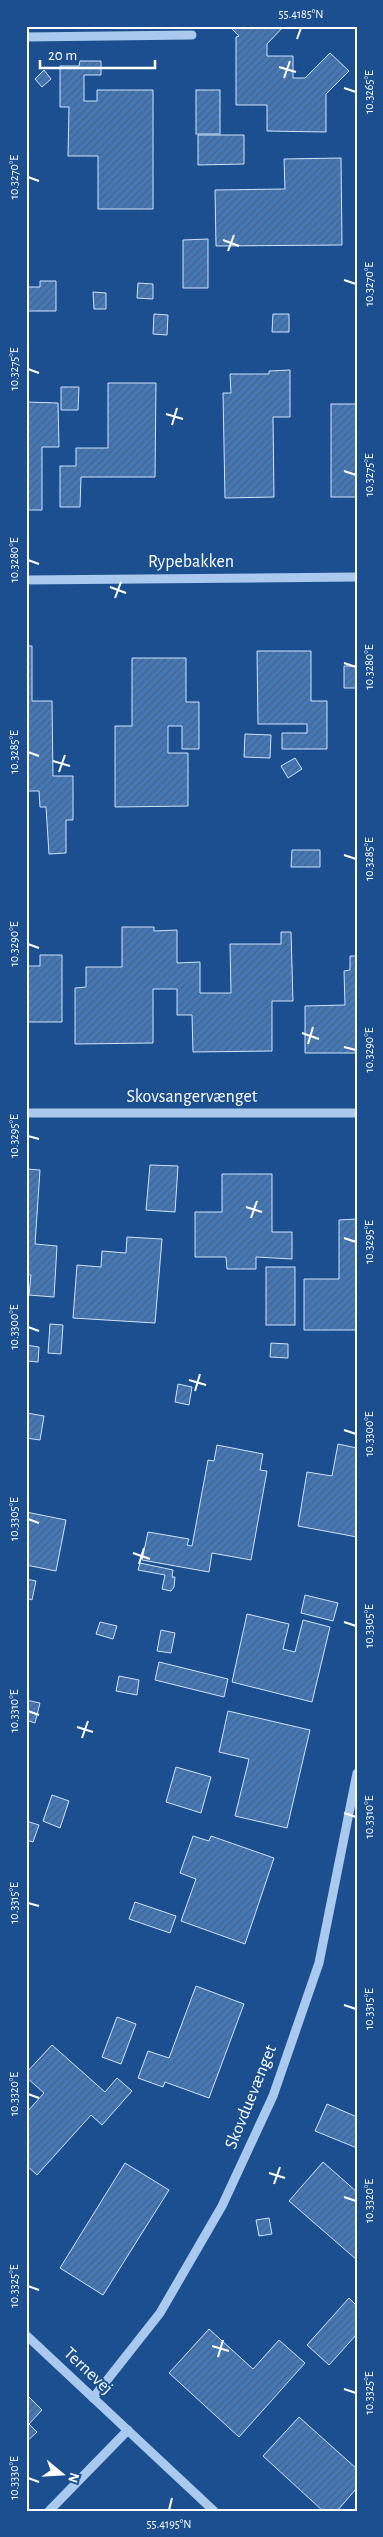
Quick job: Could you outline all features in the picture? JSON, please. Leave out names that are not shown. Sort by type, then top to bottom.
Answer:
[{"type":"street","points":[[26,37],[192,35]]},
{"type":"street","name":"Rypebakken","points":[[26,580],[357,577]]},
{"type":"street","name":"Skovsangervænget","points":[[26,1113],[357,1113]]},
{"type":"street","name":"Skovduevænget","points":[[93,2398],[160,2313],[222,2206],[273,2096],[319,1963],[357,1773]]},
{"type":"street","name":"Ternevej","points":[[26,2335],[214,2511]]},
{"type":"street","points":[[49,2511],[128,2430]]},
{"type":"building","points":[[235,26],[284,26],[267,44],[267,56],[293,56],[293,78],[305,78],[330,53],[349,71],[326,94],[326,132],[267,131],[267,105],[236,105],[236,37],[239,36],[232,29]]},
{"type":"building","points":[[80,61],[101,61],[101,75],[84,75],[84,101],[97,101],[97,90],[153,90],[153,209],[98,209],[98,156],[68,156],[69,107],[60,107],[60,66],[79,66]]},
{"type":"building","points":[[44,70],[51,79],[42,87],[35,79]]},
{"type":"building","points":[[196,90],[220,90],[220,134],[196,134]]},
{"type":"building","points":[[198,135],[244,135],[244,164],[198,165]]},
{"type":"building","points":[[341,158],[342,245],[216,246],[215,190],[285,189],[284,159]]},
{"type":"building","points":[[26,170],[28,170],[28,285],[26,285]]},
{"type":"building","points":[[208,239],[208,288],[183,288],[183,240]]},
{"type":"building","points":[[40,281],[56,281],[56,311],[26,311],[26,287],[40,287]]},
{"type":"building","points":[[138,283],[153,284],[153,299],[137,298]]},
{"type":"building","points":[[93,292],[106,293],[106,309],[94,309]]},
{"type":"building","points":[[154,314],[168,315],[167,335],[153,334]]},
{"type":"building","points":[[273,314],[289,314],[289,332],[272,332]]},
{"type":"building","points":[[290,370],[290,417],[273,417],[274,497],[225,498],[223,393],[231,393],[230,374],[269,374],[269,371]]},
{"type":"building","points":[[108,383],[156,383],[155,477],[81,477],[80,507],[60,507],[60,466],[76,466],[76,448],[108,448]]},
{"type":"building","points":[[61,387],[79,387],[78,410],[61,410]]},
{"type":"building","points":[[26,402],[58,403],[59,447],[42,447],[42,510],[26,510]]},
{"type":"building","points":[[331,404],[357,404],[357,497],[331,497]]},
{"type":"building","points":[[26,646],[32,646],[32,701],[52,701],[53,776],[73,776],[73,820],[66,820],[66,853],[49,854],[46,807],[40,807],[39,791],[26,791]]},
{"type":"building","points":[[257,651],[311,651],[311,701],[327,701],[327,749],[282,749],[282,733],[307,733],[307,724],[258,724]]},
{"type":"building","points":[[132,658],[186,658],[186,702],[199,702],[199,749],[182,749],[182,726],[168,726],[168,753],[188,753],[188,806],[115,807],[115,726],[132,726]]},
{"type":"building","points":[[356,661],[357,693],[355,688],[344,688],[344,666],[356,666]]},
{"type":"building","points":[[245,734],[271,735],[270,758],[244,757]]},
{"type":"building","points":[[295,758],[302,769],[288,778],[281,766]]},
{"type":"building","points":[[292,850],[320,850],[320,867],[291,867]]},
{"type":"building","points":[[122,927],[154,927],[154,931],[177,930],[177,963],[200,962],[200,993],[231,993],[230,944],[281,944],[281,932],[291,932],[293,1001],[272,1001],[272,1051],[193,1052],[192,1015],[177,1015],[177,989],[153,989],[153,1043],[75,1044],[75,988],[86,987],[86,967],[122,967]]},
{"type":"building","points":[[40,955],[62,955],[62,1022],[26,1022],[26,966],[40,966]]},
{"type":"building","points":[[350,956],[357,956],[357,1053],[305,1053],[305,1006],[345,1005],[344,971],[350,970]]},
{"type":"building","points":[[150,1165],[178,1166],[175,1212],[146,1210]]},
{"type":"building","points":[[26,1169],[40,1170],[35,1244],[57,1246],[54,1297],[29,1295],[31,1275],[26,1274]]},
{"type":"building","points":[[222,1174],[272,1174],[272,1232],[292,1232],[292,1259],[256,1257],[256,1269],[227,1269],[226,1257],[195,1257],[195,1212],[222,1212]]},
{"type":"building","points":[[357,1219],[357,1330],[304,1330],[304,1279],[339,1279],[339,1220]]},
{"type":"building","points":[[127,1237],[162,1239],[155,1323],[73,1318],[77,1265],[101,1267],[102,1251],[126,1253]]},
{"type":"building","points":[[266,1267],[295,1267],[295,1325],[266,1325]]},
{"type":"building","points":[[50,1324],[63,1325],[61,1354],[48,1353]]},
{"type":"building","points":[[271,1343],[288,1344],[288,1358],[270,1357]]},
{"type":"building","points":[[26,1345],[39,1347],[38,1362],[26,1361]]},
{"type":"building","points":[[178,1384],[192,1387],[189,1405],[175,1402]]},
{"type":"building","points":[[26,1410],[27,1413],[44,1416],[40,1440],[26,1438]]},
{"type":"building","points":[[338,1444],[357,1448],[357,1537],[298,1526],[307,1472],[332,1476]]},
{"type":"building","points":[[217,1445],[263,1454],[260,1470],[267,1471],[251,1560],[212,1553],[209,1572],[142,1560],[148,1532],[189,1539],[187,1545],[192,1546],[208,1460],[214,1461]]},
{"type":"building","points":[[26,1512],[66,1520],[56,1571],[26,1565]]},
{"type":"building","points":[[140,1563],[173,1570],[172,1577],[175,1577],[174,1587],[171,1591],[162,1589],[165,1575],[138,1570]]},
{"type":"building","points":[[26,1579],[36,1581],[32,1600],[26,1598]]},
{"type":"building","points":[[305,1595],[338,1603],[333,1621],[301,1613]]},
{"type":"building","points":[[247,1614],[289,1624],[283,1649],[295,1652],[303,1620],[330,1627],[312,1702],[232,1682]]},
{"type":"building","points":[[100,1622],[117,1626],[113,1639],[96,1634]]},
{"type":"building","points":[[161,1630],[175,1633],[171,1653],[157,1651]]},
{"type":"building","points":[[159,1662],[228,1679],[224,1697],[155,1680]]},
{"type":"building","points":[[119,1676],[139,1680],[137,1695],[116,1691]]},
{"type":"building","points":[[26,1700],[40,1703],[35,1723],[26,1720]]},
{"type":"building","points":[[228,1711],[310,1730],[287,1828],[235,1816],[249,1759],[219,1752]]},
{"type":"building","points":[[176,1767],[211,1777],[201,1813],[166,1802]]},
{"type":"building","points":[[52,1795],[69,1801],[60,1828],[43,1821]]},
{"type":"building","points":[[26,1821],[39,1825],[33,1842],[26,1840]]},
{"type":"building","points":[[193,1836],[209,1841],[211,1836],[274,1858],[245,1944],[181,1921],[196,1879],[180,1873]]},
{"type":"building","points":[[135,1902],[176,1916],[170,1933],[129,1919]]},
{"type":"building","points":[[196,1986],[244,2004],[209,2098],[165,2082],[163,2087],[138,2078],[148,2051],[169,2058]]},
{"type":"building","points":[[117,2017],[136,2024],[121,2064],[102,2057]]},
{"type":"building","points":[[52,2045],[105,2092],[117,2078],[132,2091],[102,2125],[91,2115],[37,2175],[26,2165],[26,2113],[44,2093],[26,2077],[26,2073]]},
{"type":"building","points":[[327,2104],[357,2117],[357,2148],[315,2131]]},
{"type":"building","points":[[323,2162],[357,2192],[357,2260],[289,2201]]},
{"type":"building","points":[[125,2163],[169,2190],[103,2295],[60,2268]]},
{"type":"building","points":[[269,2218],[272,2234],[259,2236],[256,2220]]},
{"type":"building","points":[[349,2298],[357,2306],[357,2334],[329,2365],[307,2345]]},
{"type":"building","points":[[209,2329],[253,2369],[279,2340],[305,2363],[239,2437],[169,2373]]},
{"type":"building","points":[[26,2394],[42,2410],[29,2424],[37,2432],[26,2442]]},
{"type":"building","points":[[299,2417],[357,2469],[357,2488],[337,2511],[323,2511],[263,2456]]}]
